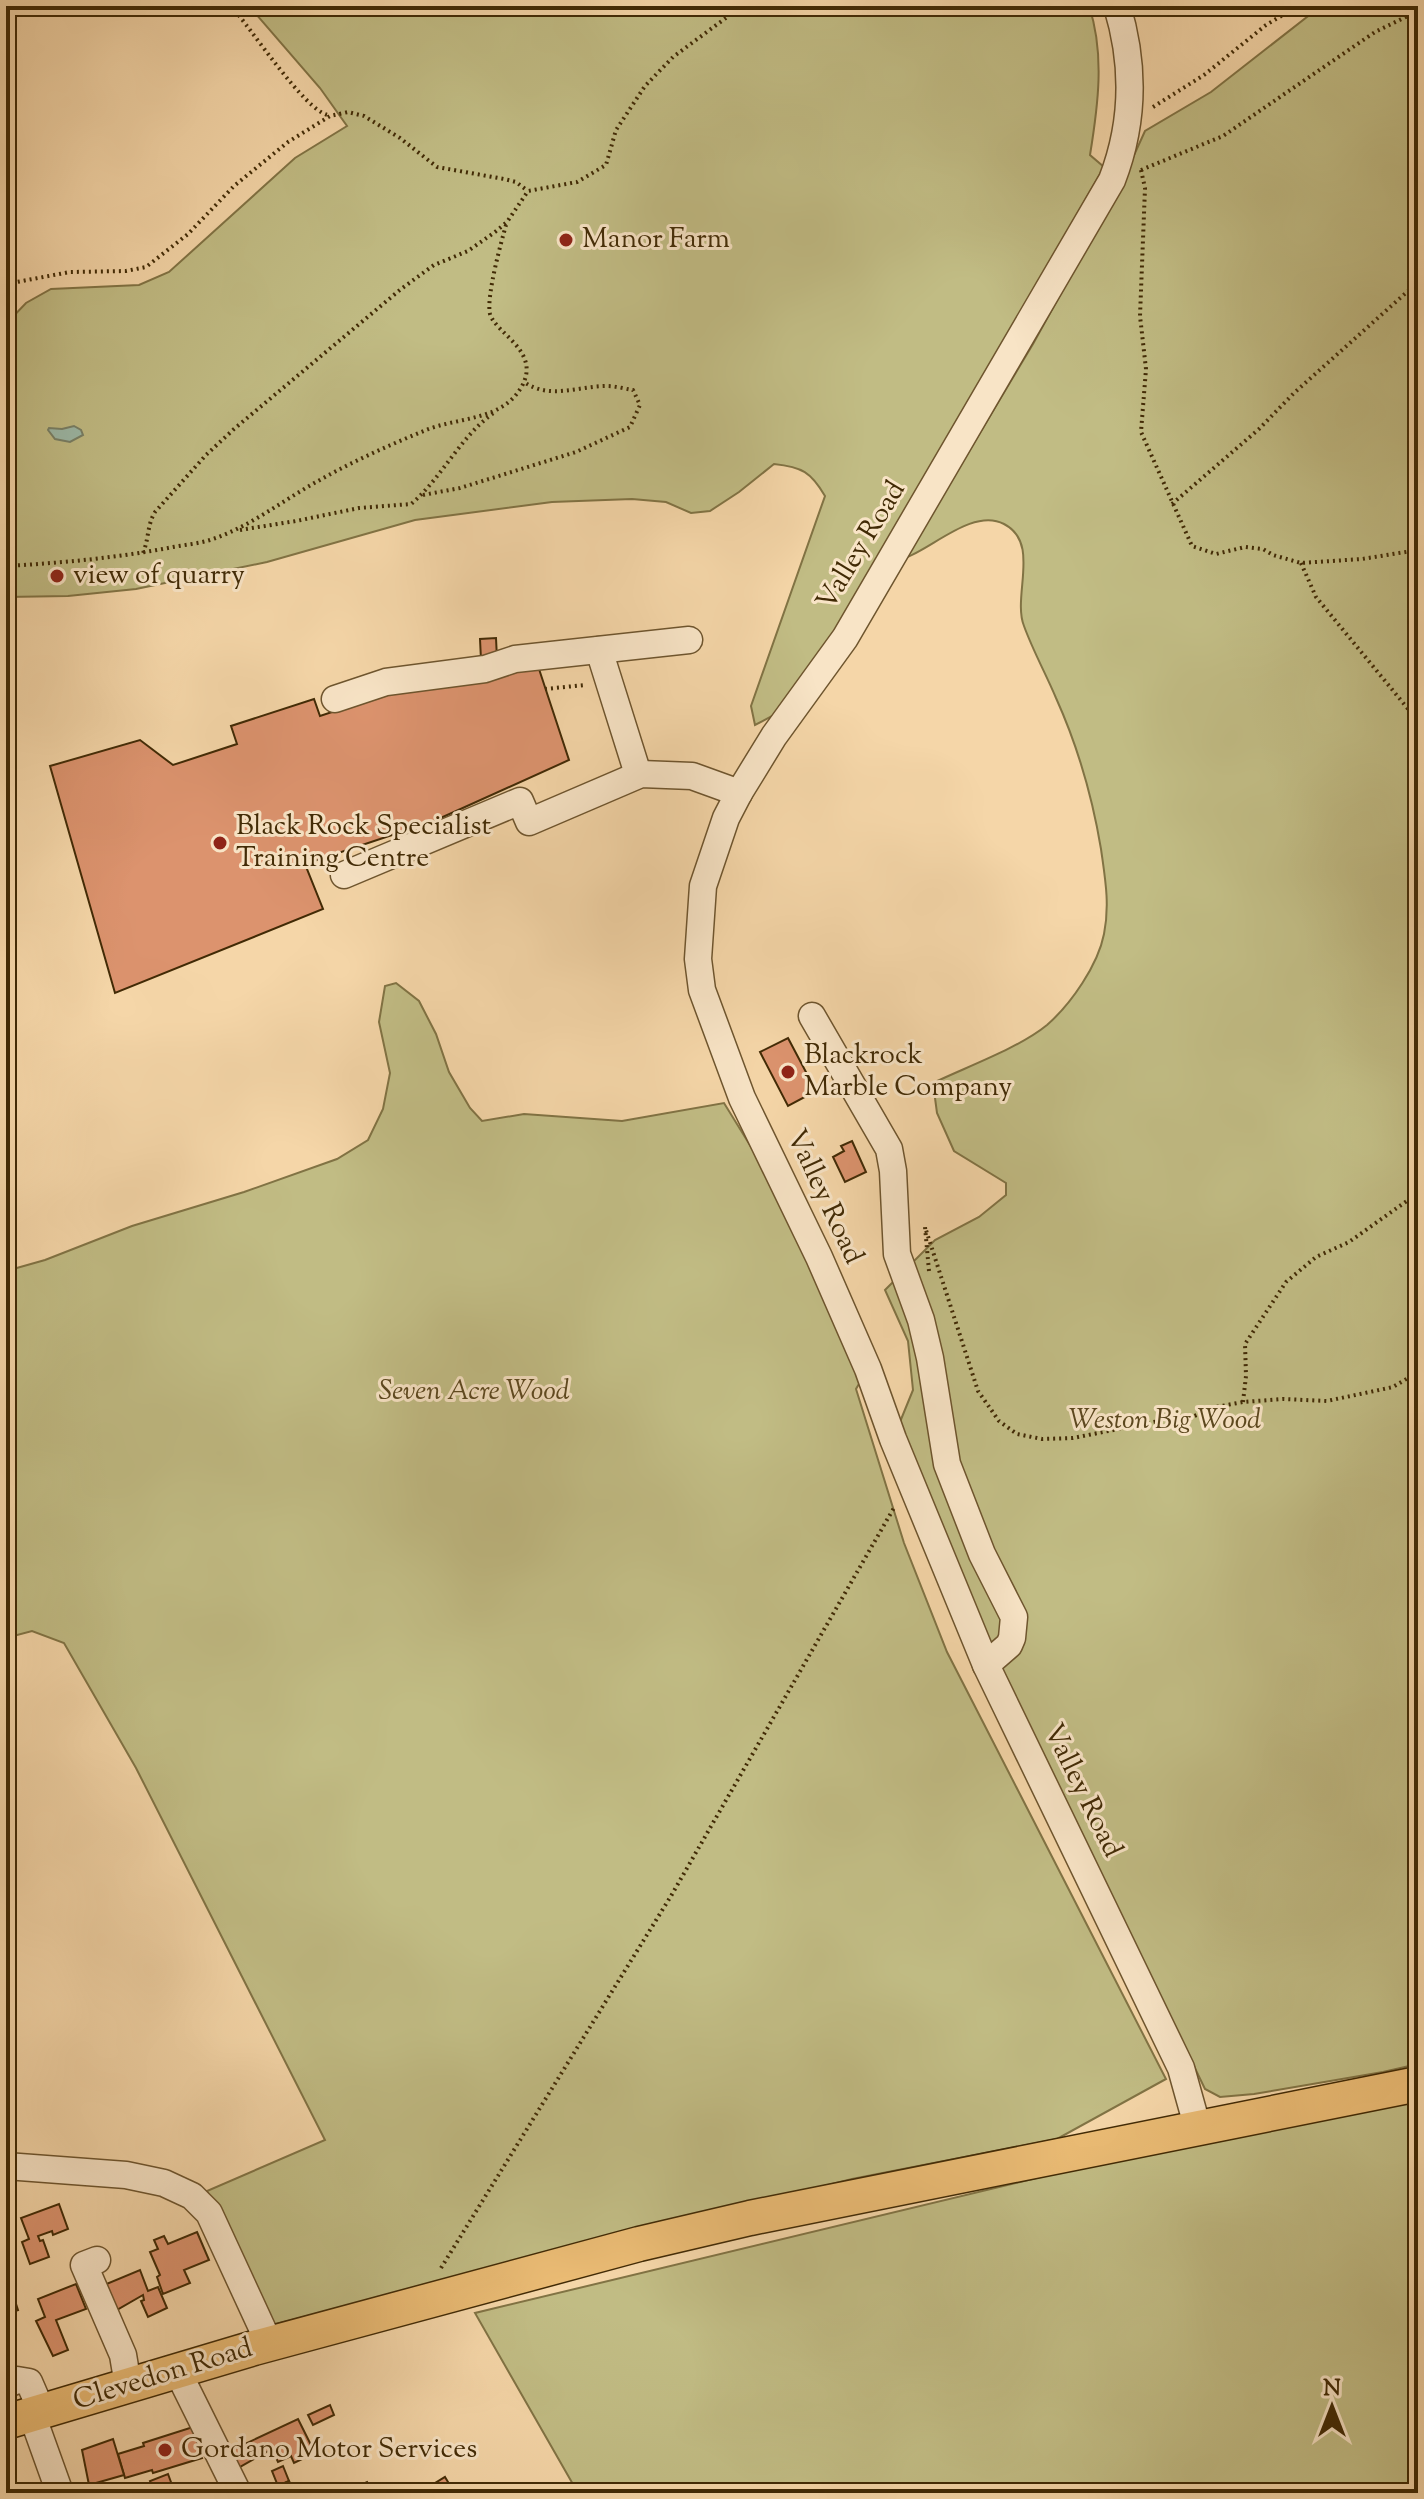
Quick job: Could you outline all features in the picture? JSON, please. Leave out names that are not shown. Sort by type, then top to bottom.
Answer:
[{"type":"main road","name":"Clevedon Road","points":[[27,2416],[269,2343],[639,2244],[750,2218],[1418,2084]]},
{"type":"street","name":"Valley Road","points":[[1117,6],[1129,59],[1130,111],[1123,152],[1112,180],[845,638],[774,736],[739,793],[726,818],[703,886],[698,959],[702,990],[742,1098],[850,1327],[986,1665],[1181,2068],[1198,2129]]},
{"type":"street","points":[[335,699],[385,682],[485,669],[515,659],[689,640]]},
{"type":"street","points":[[599,650],[638,774]]},
{"type":"street","points":[[344,875],[520,801],[529,822],[638,774],[692,776],[739,793]]},
{"type":"street","points":[[812,1016],[889,1149],[897,1254],[921,1320],[947,1464],[982,1554],[1014,1617],[1009,1645],[986,1665]]},
{"type":"street","points":[[6,2166],[138,2176],[164,2183],[192,2196],[209,2213],[269,2343]]},
{"type":"street","points":[[97,2260],[84,2265],[123,2355],[128,2385]]},
{"type":"street","points":[[177,2370],[238,2493]]},
{"type":"street","points":[[6,2385],[17,2380],[28,2381],[27,2416],[60,2493]]},
{"type":"path","points":[[231,6],[319,114],[356,113],[400,138],[437,167],[516,182],[528,191]]},
{"type":"path","points":[[143,553],[149,523],[155,512],[234,429],[401,289],[434,265],[478,245],[507,222],[528,191],[577,182],[606,165],[616,130],[645,86],[673,57],[742,6]]},
{"type":"path","points":[[1150,108],[1204,75],[1266,25],[1298,6]]},
{"type":"path","points":[[1141,170],[1223,136],[1375,32],[1418,11]]},
{"type":"path","points":[[6,284],[70,272],[126,271],[146,267],[188,234],[245,177],[288,142],[330,116]]},
{"type":"path","points":[[237,530],[359,508],[411,504],[423,495],[476,424],[512,399],[524,382],[524,364],[517,343],[494,321],[490,312],[497,258],[507,222]]},
{"type":"path","points":[[1141,229],[1140,316],[1146,369],[1141,432],[1192,546],[1216,554],[1245,547],[1263,549],[1301,563],[1362,559],[1418,550]]},
{"type":"path","points":[[1172,504],[1259,429],[1294,393],[1418,282]]},
{"type":"path","points":[[423,495],[460,488],[576,452],[630,427],[640,405],[633,390],[607,386],[568,392],[537,390],[524,382]]},
{"type":"path","points":[[6,566],[81,561],[207,541],[237,530],[335,471],[430,429],[472,419],[500,408]]},
{"type":"path","points":[[1301,563],[1316,597],[1418,721]]},
{"type":"path","points":[[545,689],[607,682]]},
{"type":"path","points":[[1243,1402],[1245,1344],[1286,1282],[1316,1257],[1349,1242],[1418,1193]]},
{"type":"path","points":[[930,1274],[925,1227],[978,1391],[999,1421],[1017,1434],[1042,1439],[1073,1438],[1153,1422],[1187,1419],[1216,1407],[1243,1402],[1283,1399],[1327,1401],[1393,1387],[1418,1372]]},
{"type":"path","points":[[421,2302],[671,1896],[910,1480]]},
{"type":"green space","points":[[249,6],[1089,6],[1098,61],[1090,155],[1104,167],[858,599],[776,714],[755,725],[751,706],[825,496],[805,472],[784,465],[774,464],[710,511],[691,513],[666,502],[632,499],[552,502],[415,520],[267,562],[136,589],[68,596],[6,597],[6,324],[26,303],[51,289],[139,285],[169,272],[295,158],[347,126],[320,88]]},
{"type":"green space","name":"Weston Big Wood","points":[[1321,6],[1418,6],[1418,2064],[1254,2094],[1220,2097],[1205,2089],[1042,1751],[986,1665],[893,1439],[913,1390],[908,1341],[885,1290],[935,1240],[979,1217],[1006,1195],[1006,1183],[954,1151],[937,1113],[933,1083],[1022,1042],[1047,1025],[1074,995],[1096,958],[1107,912],[1101,849],[1084,772],[1021,614],[1023,557],[1015,533],[1004,524],[992,520],[979,521],[953,531],[905,558],[1033,344],[1120,186],[1145,131],[1211,92]]},
{"type":"green space","name":"Seven Acre Wood","points":[[396,983],[419,1001],[436,1034],[449,1072],[470,1108],[482,1121],[524,1114],[622,1121],[724,1103],[819,1257],[868,1369],[856,1389],[904,1543],[947,1652],[1166,2079],[1057,2139],[852,2179],[272,2325],[207,2191],[325,2140],[136,1768],[64,1643],[32,1631],[6,1638],[6,1271],[337,1159],[368,1140],[383,1109],[390,1073],[379,1022],[385,986]]},
{"type":"green space","points":[[1418,2097],[1418,2493],[578,2493],[475,2313],[1078,2168]]},
{"type":"shaded area","points":[[74,426],[83,435],[70,442],[55,439],[48,430],[49,428]]},
{"type":"building","points":[[496,638],[497,659],[481,660],[480,639]]},
{"type":"building","name":"Black Rock Specialist Training Centre","points":[[539,669],[569,760],[434,821],[305,864],[323,909],[115,993],[50,766],[140,740],[173,765],[237,744],[231,726],[314,699],[320,716],[399,690],[397,685]]},
{"type":"building","name":"Blackrock Marble Company","points":[[788,1038],[816,1091],[788,1106],[760,1052]]},
{"type":"building","points":[[852,1141],[866,1172],[845,1182],[833,1157],[844,1151],[841,1146]]},
{"type":"building","points":[[59,2204],[68,2229],[53,2235],[52,2231],[38,2236],[40,2241],[43,2240],[49,2257],[30,2264],[22,2242],[29,2239],[21,2218]]},
{"type":"building","points":[[197,2232],[209,2260],[184,2270],[190,2283],[163,2294],[157,2277],[160,2275],[150,2252],[158,2249],[154,2240],[164,2236],[168,2244]]},
{"type":"building","points":[[140,2270],[148,2291],[158,2287],[167,2308],[148,2317],[141,2301],[144,2300],[143,2295],[115,2311],[104,2285]]},
{"type":"building","points":[[6,2273],[18,2310],[6,2314]]},
{"type":"building","points":[[76,2284],[86,2309],[56,2320],[68,2350],[53,2356],[36,2321],[45,2317],[38,2299]]},
{"type":"building","points":[[330,2405],[334,2415],[313,2425],[308,2415]]},
{"type":"building","points":[[298,2419],[315,2453],[294,2463],[291,2456],[278,2462],[272,2449],[238,2468],[230,2451]]},
{"type":"building","name":"Gordano Motor Services","points":[[193,2427],[202,2458],[125,2478],[118,2454]]},
{"type":"building","points":[[113,2439],[124,2475],[89,2485],[82,2450]]},
{"type":"building","points":[[283,2466],[289,2481],[278,2486],[272,2471]]},
{"type":"building","points":[[168,2474],[175,2493],[154,2493],[150,2481]]},
{"type":"building","points":[[445,2477],[454,2492],[419,2493]]},
{"type":"building","points":[[289,2481],[294,2493],[270,2493],[268,2490]]},
{"type":"building","points":[[367,2482],[372,2493],[344,2493]]},
{"type":"place","name":"Manor Farm","points":[[566,240]]},
{"type":"place","name":"view of quarry","points":[[57,576]]},
{"type":"place","name":"Black Rock Specialist Training Centre","points":[[220,843]]},
{"type":"place","name":"Blackrock Marble Company","points":[[788,1072]]},
{"type":"place","name":"Gordano Motor Services","points":[[165,2450]]}]
